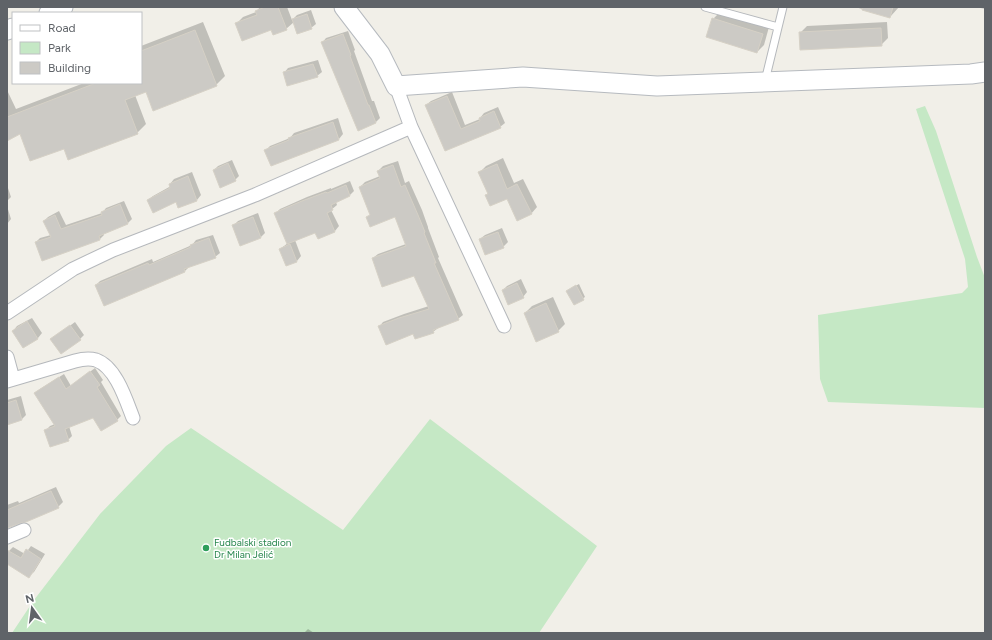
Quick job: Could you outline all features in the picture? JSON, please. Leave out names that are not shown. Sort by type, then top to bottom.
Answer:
[{"type":"street","points":[[51,12],[63,7]]},
{"type":"street","points":[[344,7],[380,54],[396,86],[411,127],[504,326]]},
{"type":"street","points":[[396,86],[523,77],[657,86],[971,74],[985,72]]},
{"type":"street","points":[[7,313],[73,269],[112,250],[255,195],[411,127]]},
{"type":"street","points":[[7,357],[10,380],[86,358],[103,363],[116,379],[133,418]]},
{"type":"street","points":[[7,537],[24,530]]},
{"type":"lane","points":[[705,7],[778,27]]},
{"type":"lane","points":[[765,81],[783,7]]},
{"type":"green space","points":[[925,106],[936,131],[985,278],[985,408],[828,402],[820,379],[818,315],[962,293],[968,287],[965,259],[916,109]]},
{"type":"green space","points":[[430,419],[597,546],[539,633],[12,633],[34,600],[100,514],[166,446],[191,428],[343,530]]},
{"type":"building","points":[[265,7],[278,7],[287,30],[273,35],[271,30],[242,41],[235,23],[257,15],[255,11]]},
{"type":"building","points":[[862,7],[893,7],[890,18],[862,10]]},
{"type":"building","points":[[307,14],[312,29],[297,34],[292,19]]},
{"type":"building","points":[[712,18],[763,34],[757,53],[706,37]]},
{"type":"building","points":[[881,28],[882,46],[800,50],[799,32]]},
{"type":"building","points":[[195,30],[217,86],[153,111],[146,92],[125,100],[138,134],[68,160],[64,149],[30,161],[20,134],[7,141],[7,117],[93,84],[142,84],[142,51]]},
{"type":"building","points":[[343,34],[368,105],[376,123],[358,131],[321,42]]},
{"type":"building","points":[[313,64],[318,77],[287,86],[283,72]]},
{"type":"building","points":[[447,96],[461,129],[480,121],[479,118],[494,111],[501,128],[445,151],[425,105]]},
{"type":"building","points":[[333,122],[339,140],[271,166],[264,150],[289,140],[288,138]]},
{"type":"building","points":[[228,163],[236,181],[220,188],[213,170]]},
{"type":"building","points":[[497,164],[507,189],[517,184],[532,214],[517,221],[507,199],[490,206],[485,195],[488,194],[478,172]]},
{"type":"building","points":[[393,165],[401,187],[405,185],[418,215],[436,263],[434,263],[459,320],[433,330],[434,333],[415,339],[413,334],[386,345],[378,326],[429,309],[414,276],[382,287],[372,258],[406,246],[395,217],[370,227],[366,217],[370,215],[359,187],[380,178],[377,171]]},
{"type":"building","points":[[188,176],[197,201],[178,208],[176,202],[153,213],[147,200],[170,188],[169,184]]},
{"type":"building","points":[[346,185],[350,196],[331,205],[333,210],[327,213],[335,232],[318,239],[315,233],[287,244],[274,213]]},
{"type":"building","points":[[120,204],[128,224],[99,236],[100,240],[42,261],[35,242],[51,237],[43,221],[55,215],[61,229],[102,215],[101,212]]},
{"type":"building","points":[[253,217],[261,238],[240,246],[232,225]]},
{"type":"building","points":[[498,232],[504,248],[485,255],[479,239]]},
{"type":"building","points":[[209,238],[216,258],[184,269],[185,272],[104,306],[95,285],[148,263],[149,265],[191,247],[190,245]]},
{"type":"building","points":[[290,244],[297,262],[286,266],[279,249]]},
{"type":"building","points":[[517,283],[524,298],[508,305],[502,290]]},
{"type":"building","points":[[576,285],[584,300],[574,305],[566,291]]},
{"type":"building","points":[[546,303],[559,332],[536,342],[524,313]]},
{"type":"building","points":[[27,321],[38,339],[23,348],[12,331]]},
{"type":"building","points":[[70,325],[81,340],[61,354],[50,339]]},
{"type":"building","points":[[90,371],[100,385],[97,387],[118,421],[101,431],[93,418],[65,429],[69,441],[50,447],[44,430],[55,426],[34,393],[59,377],[66,389]]},
{"type":"building","points":[[16,400],[22,420],[7,425],[7,403]]},
{"type":"building","points":[[51,491],[59,508],[26,522],[7,528],[7,510]]},
{"type":"building","points":[[26,549],[41,559],[29,578],[7,564],[7,550],[21,558]]},
{"type":"place","name":"Fudbalski stadion Dr Milan Jelić","points":[[206,548]]}]
